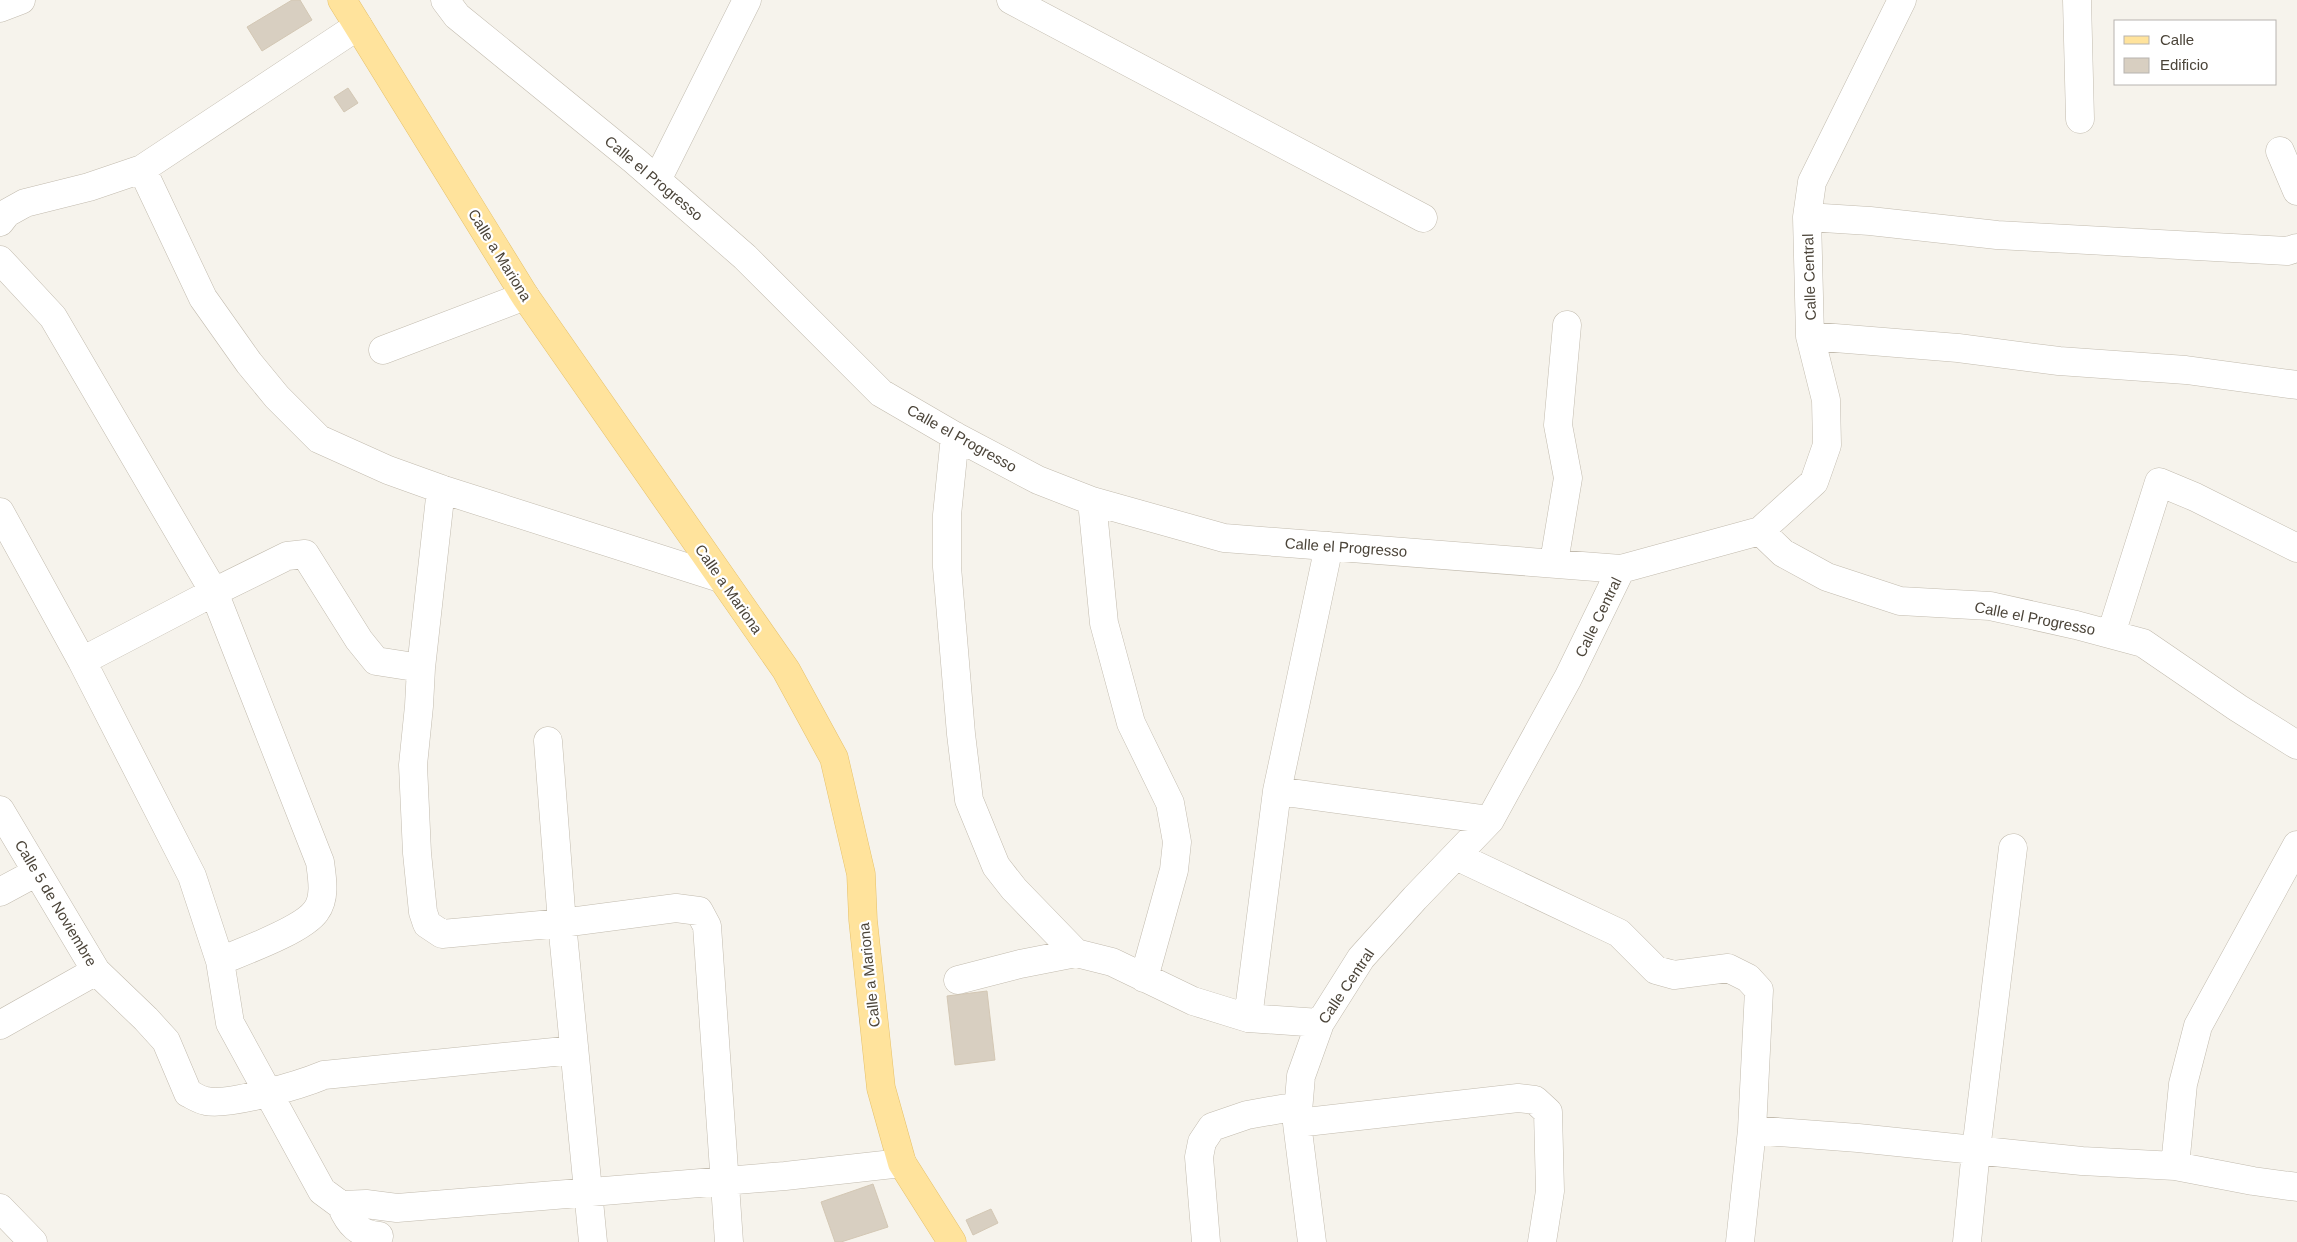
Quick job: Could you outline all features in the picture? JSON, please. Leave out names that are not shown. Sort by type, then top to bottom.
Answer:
[{"type":"main road","name":"Calle a Mariona","points":[[342,0],[525,296],[786,670],[834,758],[861,874],[863,920],[881,1086],[902,1163],[952,1242]]},
{"type":"street","points":[[0,8],[21,0]]},
{"type":"street","name":"Calle el Progresso","points":[[445,0],[457,16],[657,180],[745,257],[881,393],[955,436],[1038,480],[1092,501],[1224,538],[1554,562],[1621,569]]},
{"type":"street","points":[[657,180],[747,0]]},
{"type":"street","points":[[1011,0],[1423,218]]},
{"type":"street","name":"Calle Central","points":[[1312,1242],[1298,1115],[1301,1076],[1320,1023],[1362,958],[1490,820],[1568,678],[1621,569],[1760,531],[1814,482],[1827,445],[1826,400],[1810,336],[1807,217],[1812,182],[1902,0]]},
{"type":"street","points":[[2077,0],[2080,119]]},
{"type":"street","points":[[0,222],[7,213],[25,203],[89,187],[142,169],[358,26]]},
{"type":"street","points":[[2280,151],[2297,191]]},
{"type":"street","points":[[142,169],[203,298],[249,363],[277,397],[319,439],[388,470],[441,489],[720,578]]},
{"type":"street","points":[[1807,217],[1870,221],[1997,235],[2287,251],[2297,248]]},
{"type":"street","points":[[0,260],[53,317],[214,592],[320,862],[323,886],[318,910],[304,923],[220,961]]},
{"type":"street","points":[[383,350],[525,296]]},
{"type":"street","points":[[1554,562],[1568,478],[1558,425],[1567,325]]},
{"type":"street","points":[[1810,336],[1958,348],[2059,362],[2186,370],[2297,385]]},
{"type":"street","points":[[955,436],[947,515],[947,567],[961,734],[969,800],[996,866],[1014,889],[1076,953]]},
{"type":"street","points":[[2111,634],[2158,482],[2195,497],[2297,548]]},
{"type":"street","points":[[441,489],[412,765],[417,853],[423,912],[427,924],[442,934],[562,923],[676,908],[699,911],[707,926],[729,1242]]},
{"type":"street","points":[[1092,501],[1104,623],[1131,723],[1170,802],[1177,842],[1174,870],[1144,978]]},
{"type":"street","points":[[0,512],[82,661],[192,876],[220,961],[230,1022],[322,1191],[342,1205],[348,1222],[367,1235],[379,1239],[397,1208]]},
{"type":"street","name":"Calle el Progresso","points":[[1760,531],[1783,552],[1827,577],[1900,601],[1990,606],[2143,643],[2238,708],[2297,745]]},
{"type":"street","points":[[1248,1018],[1277,791],[1329,546]]},
{"type":"street","points":[[82,661],[287,556],[305,554],[359,640],[376,661],[421,668]]},
{"type":"street","points":[[548,741],[562,923],[593,1242]]},
{"type":"street","points":[[1277,791],[1490,820]]},
{"type":"street","name":"Calle 5 de Noviembre","points":[[0,810],[96,971],[146,1019],[166,1042],[188,1093],[206,1101],[228,1100],[269,1092],[296,1086],[324,1075],[574,1050]]},
{"type":"street","points":[[2175,1166],[2183,1084],[2198,1026],[2297,844]]},
{"type":"street","points":[[1967,1242],[1976,1150],[2013,848]]},
{"type":"street","points":[[1456,856],[1619,933],[1656,970],[1674,975],[1728,968],[1748,978],[1759,990],[1752,1130],[1740,1242]]},
{"type":"street","points":[[0,892],[37,872]]},
{"type":"street","points":[[958,980],[1020,964],[1076,953],[1112,962],[1193,1001],[1248,1018],[1320,1023]]},
{"type":"street","points":[[0,1025],[96,971]]},
{"type":"street","points":[[1206,1242],[1199,1157],[1202,1142],[1212,1127],[1247,1115],[1298,1115],[1518,1098],[1535,1100],[1548,1112],[1550,1191],[1542,1242]]},
{"type":"street","points":[[1752,1130],[1858,1138],[2082,1161],[2175,1166],[2253,1181],[2297,1187]]},
{"type":"street","points":[[342,1205],[366,1204],[397,1208],[785,1176],[902,1163]]},
{"type":"street","points":[[0,1208],[33,1242]]},
{"type":"building","points":[[292,0],[300,0],[312,20],[262,51],[247,27]]},
{"type":"building","points":[[348,88],[358,103],[344,112],[334,97]]},
{"type":"building","points":[[987,991],[995,1060],[955,1065],[947,996]]},
{"type":"building","points":[[873,1184],[888,1227],[841,1242],[835,1242],[821,1202]]},
{"type":"building","points":[[991,1209],[998,1223],[973,1235],[966,1220]]}]
